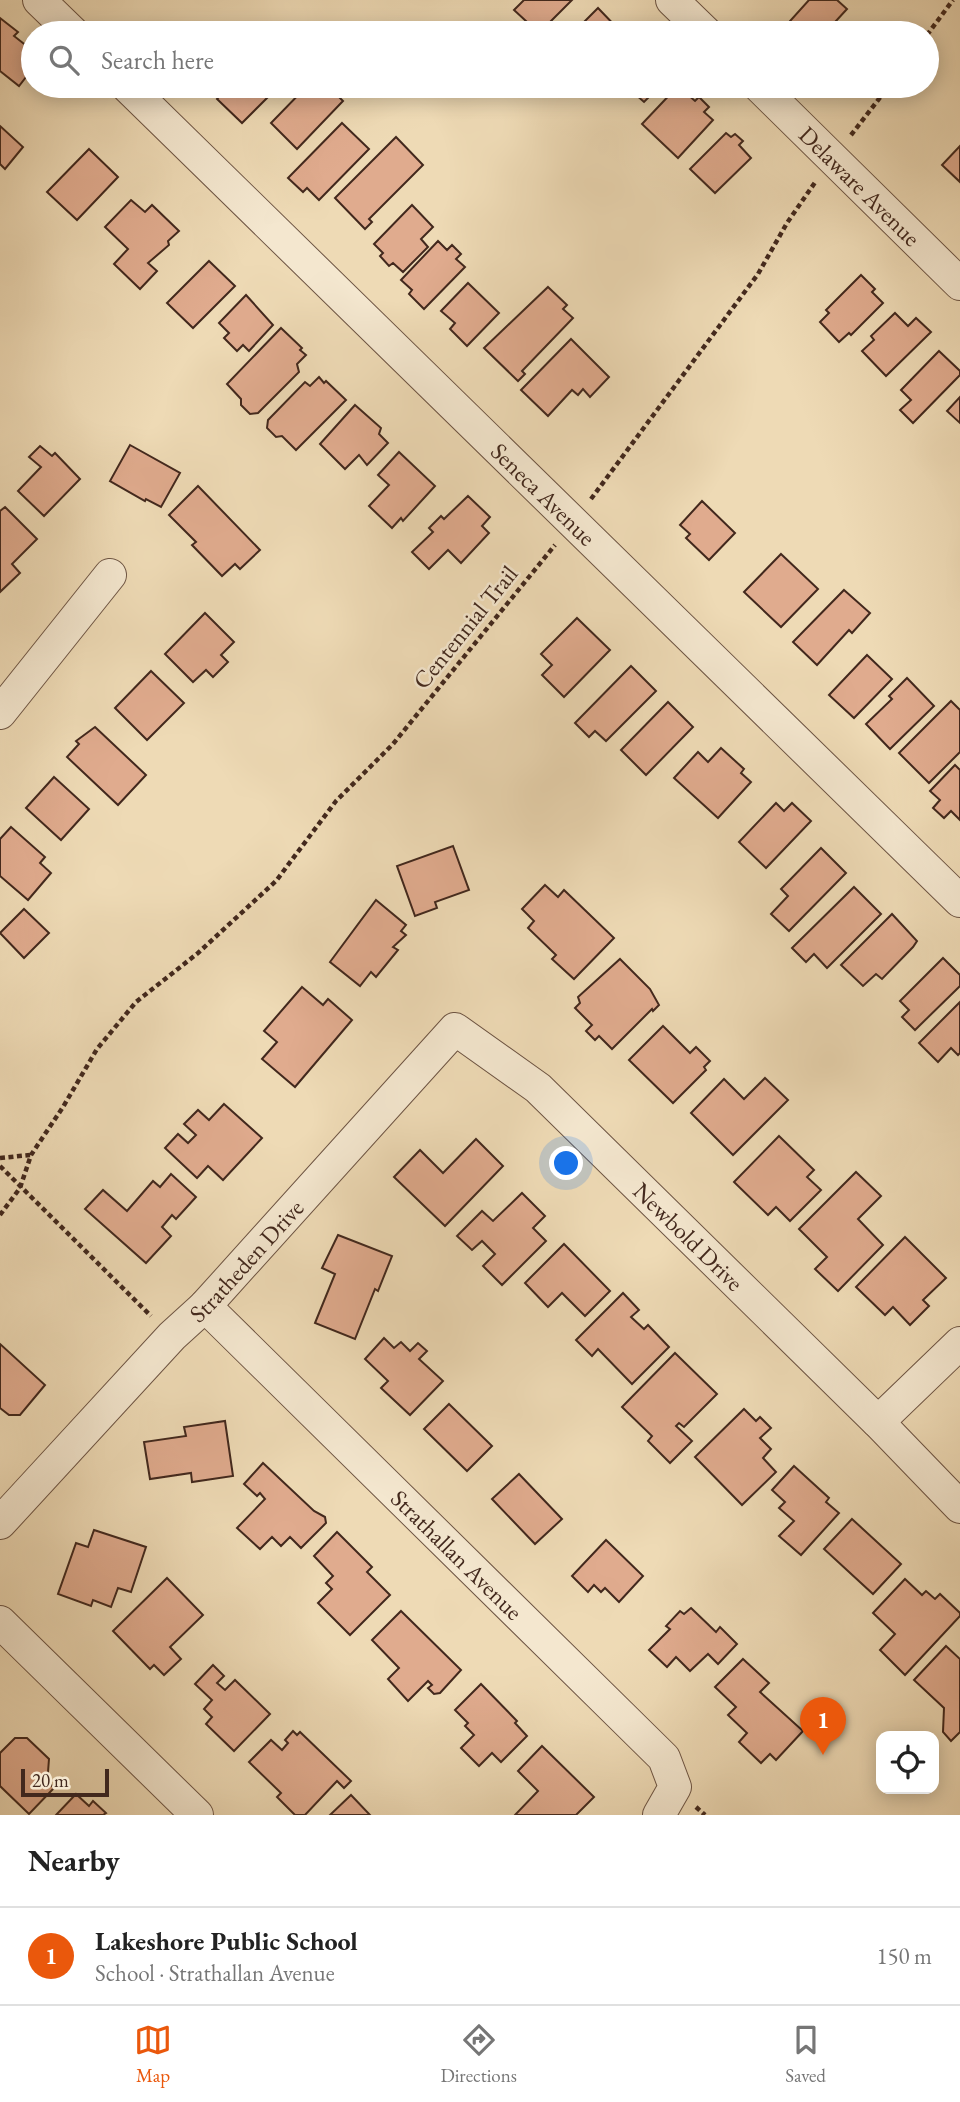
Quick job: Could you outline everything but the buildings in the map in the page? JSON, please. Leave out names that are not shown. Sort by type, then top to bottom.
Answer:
[{"type":"street","points":[[39,0],[61,21]]},
{"type":"street","points":[[672,0],[694,21]]},
{"type":"street","name":"Seneca Avenue","points":[[139,98],[960,901]]},
{"type":"street","name":"Delaware Avenue","points":[[772,98],[960,284]]},
{"type":"street","points":[[0,713],[110,575]]},
{"type":"street","name":"Stratheden Drive","points":[[0,1524],[172,1336],[205,1306],[455,1029],[495,1057]]},
{"type":"street","name":"Newbold Drive","points":[[495,1057],[537,1088],[878,1422],[960,1507]]},
{"type":"street","name":"Strathallan Avenue","points":[[205,1306],[664,1758],[675,1787],[659,1815]]},
{"type":"street","points":[[878,1422],[960,1343]]},
{"type":"street","points":[[0,1622],[197,1815]]},
{"type":"path","points":[[938,21],[953,0]]},
{"type":"path","name":"Centennial Trail","points":[[0,1215],[20,1188],[30,1155],[63,1107],[97,1049],[136,1002],[198,953],[276,880],[336,801],[393,744],[574,521],[758,274],[787,223],[880,98]]},
{"type":"path","points":[[0,1158],[30,1155]]},
{"type":"path","points":[[0,1166],[172,1336]]},
{"type":"place","name":"Lakeshore Public School","points":[[823,1755]]}]
